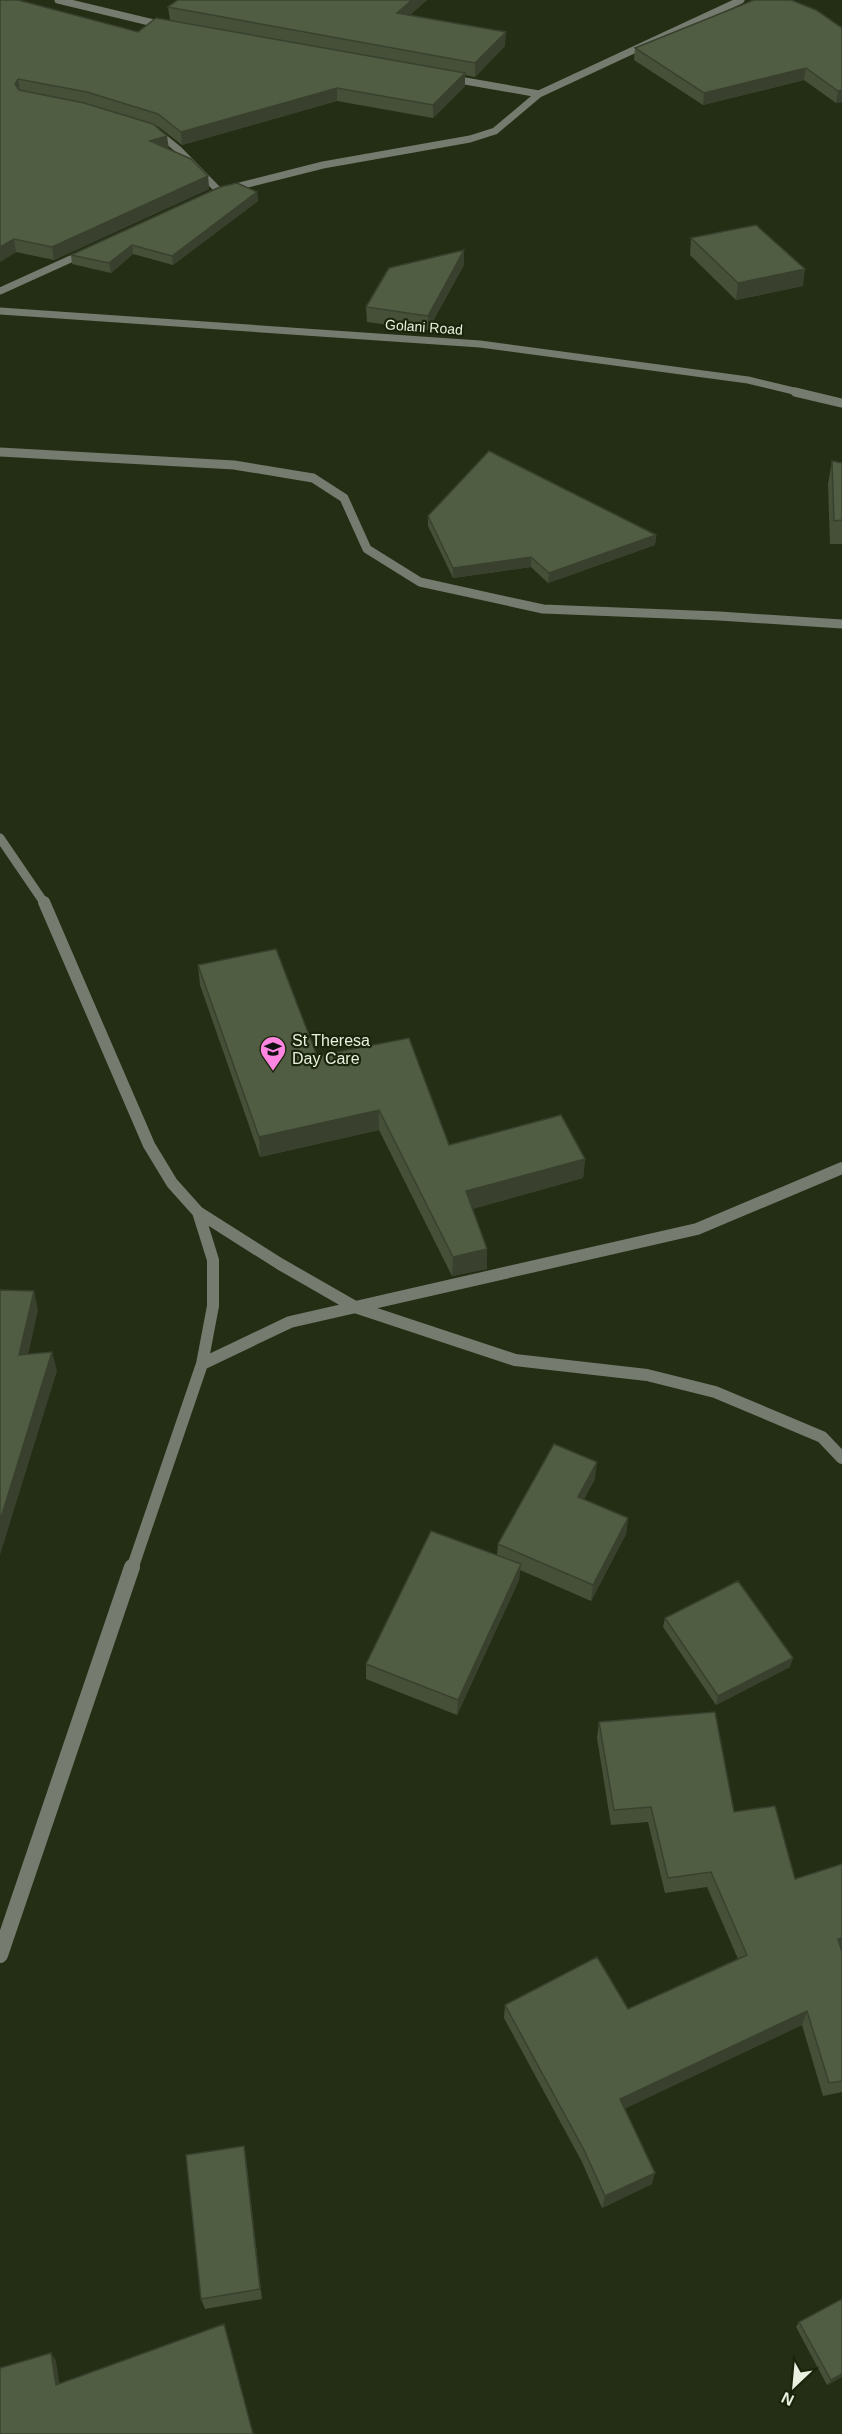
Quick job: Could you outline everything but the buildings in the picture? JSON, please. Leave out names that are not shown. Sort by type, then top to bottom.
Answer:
[{"type":"street","points":[[58,0],[171,27]]},
{"type":"street","points":[[208,196],[219,191],[323,165],[470,139],[495,131],[539,94],[741,0]]},
{"type":"street","points":[[445,77],[539,94]]},
{"type":"street","points":[[147,129],[157,132],[179,150],[219,191]]},
{"type":"street","points":[[0,291],[94,248]]},
{"type":"street","name":"Golani Road","points":[[0,310],[480,344],[748,380],[842,403]]},
{"type":"street","points":[[0,452],[234,465],[313,478],[344,498],[367,549],[420,582],[543,609],[719,615],[842,624]]},
{"type":"street","points":[[0,838],[46,905],[149,1145],[172,1183],[198,1212],[280,1264],[355,1307],[515,1360],[646,1375],[715,1392],[822,1437],[842,1458]]},
{"type":"street","points":[[202,1364],[291,1322],[696,1229],[842,1168]]},
{"type":"street","points":[[0,1955],[202,1364],[213,1306],[213,1260],[198,1212]]},
{"type":"place","name":"St Theresa Day Care","points":[[273,1072]]}]
